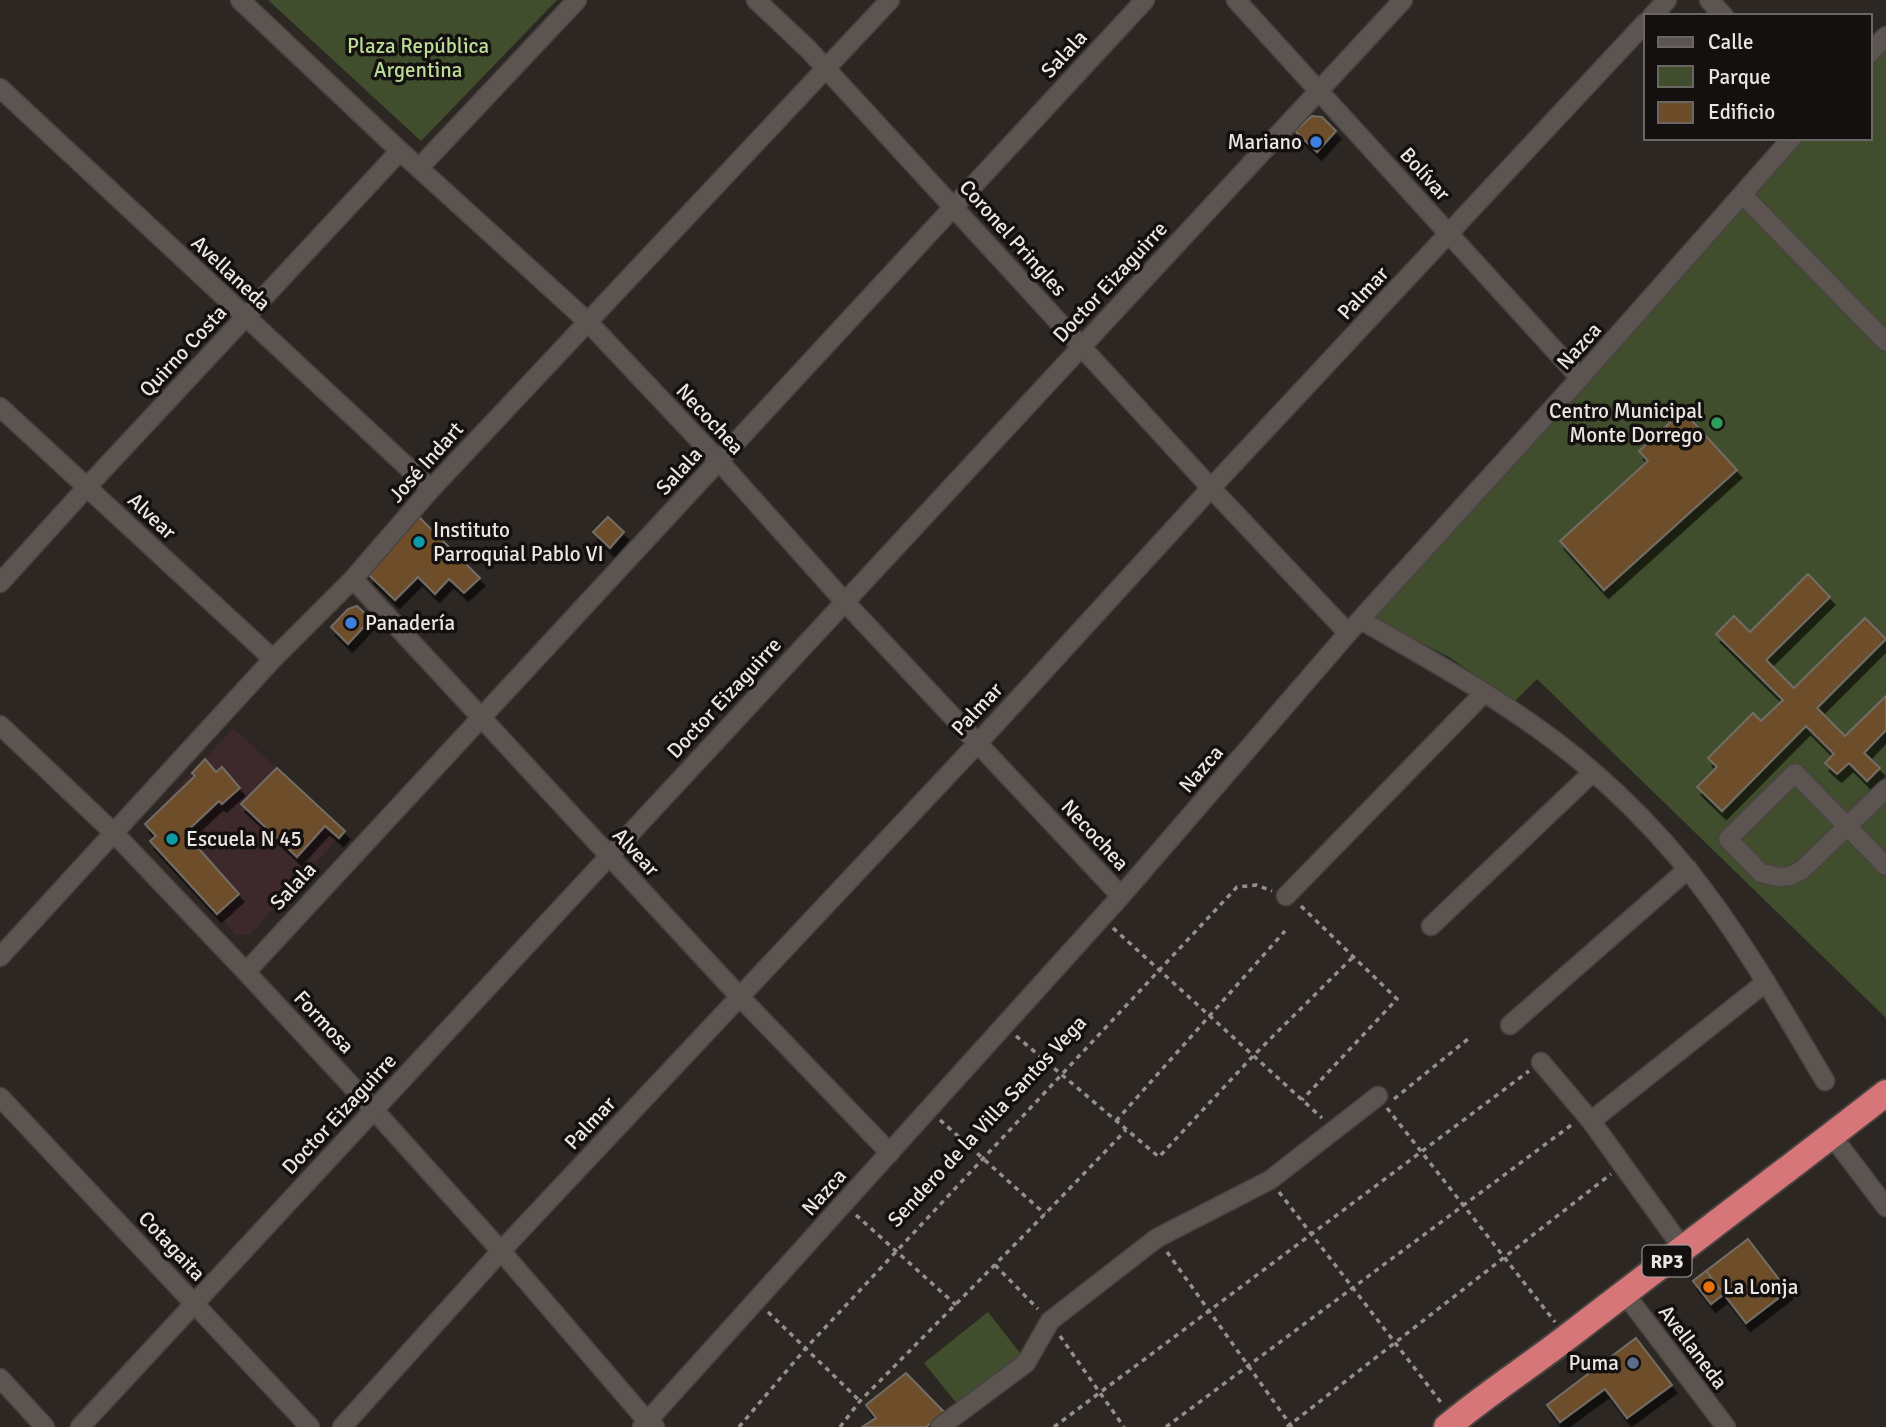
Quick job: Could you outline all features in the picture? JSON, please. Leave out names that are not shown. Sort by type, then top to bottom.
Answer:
[{"type":"highway","name":"RP3","points":[[1451,1424],[1684,1250],[1886,1093]]},
{"type":"street","name":"Necochea","points":[[240,0],[587,321],[719,461],[977,744],[1121,895]]},
{"type":"street","points":[[419,168],[577,0]]},
{"type":"street","name":"Coronel Pringles","points":[[756,0],[826,68],[1211,488],[1354,627],[1442,666],[1484,693],[1556,742],[1640,816],[1688,869],[1742,943],[1825,1081]]},
{"type":"street","name":"José Indart","points":[[0,957],[273,659],[353,579],[431,489],[587,321],[890,0]]},
{"type":"street","name":"Salala","points":[[246,972],[1145,0]]},
{"type":"street","name":"Bolívar","points":[[1237,0],[1580,379]]},
{"type":"street","name":"Doctor Eizaguirre","points":[[80,1427],[1403,0]]},
{"type":"street","points":[[1654,14],[1667,0]]},
{"type":"street","points":[[1709,0],[1722,14]]},
{"type":"street","name":"Palmar","points":[[342,1427],[501,1251],[977,744],[1211,488],[1644,24]]},
{"type":"street","points":[[1872,51],[1886,36]]},
{"type":"street","name":"Avellaneda","points":[[0,88],[431,489]]},
{"type":"street","name":"Nazca","points":[[649,1425],[1121,895],[1354,627],[1580,379],[1790,140]]},
{"type":"street","name":"Quirno Costa","points":[[0,583],[400,150]]},
{"type":"street","points":[[1743,195],[1886,342]]},
{"type":"street","name":"Alvear","points":[[0,407],[273,659]]},
{"type":"street","name":"Alvear","points":[[353,579],[609,857],[890,1153]]},
{"type":"street","points":[[1286,896],[1484,693]]},
{"type":"street","name":"Formosa","points":[[0,725],[115,834],[374,1110],[501,1251],[649,1425]]},
{"type":"street","points":[[1431,926],[1593,772]]},
{"type":"street","points":[[1886,789],[1848,826],[1802,870],[1790,876],[1760,873],[1728,839],[1795,773],[1848,826],[1886,866]]},
{"type":"street","points":[[1510,1025],[1688,869]]},
{"type":"street","points":[[1588,1118],[1766,982]]},
{"type":"street","points":[[1541,1062],[1588,1118],[1684,1250]]},
{"type":"street","points":[[940,1427],[1026,1363],[1050,1321],[1157,1238],[1270,1180],[1378,1096]]},
{"type":"street","name":"Cotagaita","points":[[0,1097],[310,1427]]},
{"type":"street","points":[[1832,1136],[1886,1207]]},
{"type":"street","name":"Avellaneda","points":[[1625,1294],[1726,1427]]},
{"type":"street","points":[[0,1378],[45,1427]]},
{"type":"path","name":"Sendero de la Villa Santos Vega","points":[[739,1427],[806,1348],[1237,887],[1256,885],[1286,896],[1303,907],[1397,999],[1303,1100]]},
{"type":"path","points":[[1101,917],[1334,1129]]},
{"type":"path","points":[[1116,1121],[1285,931]]},
{"type":"path","points":[[1004,1026],[1159,1157],[1254,1056],[1353,957]]},
{"type":"path","points":[[1468,1039],[1386,1106],[1567,1338]]},
{"type":"path","points":[[1054,1427],[1541,1062]]},
{"type":"path","points":[[929,1110],[1045,1214]]},
{"type":"path","points":[[1166,1427],[1463,1205],[1588,1118]]},
{"type":"path","points":[[840,1427],[860,1401],[1126,1130]]},
{"type":"path","points":[[1157,1238],[1290,1426],[1622,1166]]},
{"type":"path","points":[[1270,1180],[1395,1343],[1451,1424]]},
{"type":"path","points":[[844,1204],[956,1305]]},
{"type":"path","points":[[995,1265],[1050,1321],[1124,1427]]},
{"type":"path","points":[[757,1301],[860,1401]]},
{"type":"shaded area","points":[[233,728],[345,831],[250,934],[236,935],[150,841],[156,836],[145,824]]},
{"type":"green space","name":"Plaza República Argentina","points":[[268,0],[557,0],[421,141]]},
{"type":"green space","name":"Centro Municipal Monte Dorrego","points":[[1886,46],[1886,1018],[1537,679],[1514,702],[1449,657],[1373,618],[1800,140],[1872,140],[1872,61]]},
{"type":"green space","points":[[988,1312],[1021,1354],[958,1405],[924,1363]]},
{"type":"building","name":"Mariano","points":[[1312,116],[1322,117],[1336,131],[1317,152],[1295,131]]},
{"type":"building","points":[[1683,411],[1737,470],[1604,590],[1560,541],[1648,461],[1639,451]]},
{"type":"building","name":"Instituto Parroquial Pablo VI","points":[[419,517],[480,578],[464,593],[449,579],[435,594],[418,577],[395,600],[370,576],[368,567]]},
{"type":"building","points":[[608,517],[624,532],[610,548],[593,532]]},
{"type":"building","points":[[1808,574],[1830,597],[1766,660],[1794,688],[1865,618],[1886,639],[1817,708],[1845,736],[1886,696],[1886,730],[1864,753],[1880,768],[1867,781],[1849,763],[1837,774],[1825,763],[1834,754],[1806,726],[1722,811],[1697,787],[1717,767],[1708,758],[1753,713],[1761,721],[1783,700],[1716,634],[1734,616],[1750,632]]},
{"type":"building","name":"Panadería","points":[[357,606],[371,619],[348,644],[331,627],[348,609]]},
{"type":"building","name":"Escuela N 45","points":[[205,759],[216,772],[222,767],[240,788],[222,804],[219,801],[185,833],[239,894],[217,914],[150,841],[156,836],[145,824],[195,776],[192,773]]},
{"type":"building","points":[[277,768],[345,831],[339,838],[325,826],[297,857],[241,804]]},
{"type":"building","points":[[1748,1239],[1788,1291],[1746,1323],[1706,1271]]},
{"type":"building","name":"La Lonja","points":[[1706,1271],[1724,1294],[1711,1304],[1693,1281]]},
{"type":"building","points":[[1636,1338],[1672,1385],[1627,1418],[1605,1389],[1560,1422],[1547,1405]]},
{"type":"building","points":[[906,1373],[945,1413],[926,1427],[862,1427],[876,1418],[866,1405]]},
{"type":"place","name":"Mariano","points":[[1316,142]]},
{"type":"place","name":"Centro Municipal Monte Dorrego","points":[[1717,423]]},
{"type":"place","name":"Instituto Parroquial Pablo VI","points":[[419,542]]},
{"type":"place","name":"Panadería","points":[[351,623]]},
{"type":"place","name":"Escuela N 45","points":[[172,839]]},
{"type":"place","name":"La Lonja","points":[[1709,1287]]},
{"type":"place","name":"Puma","points":[[1633,1363]]}]
